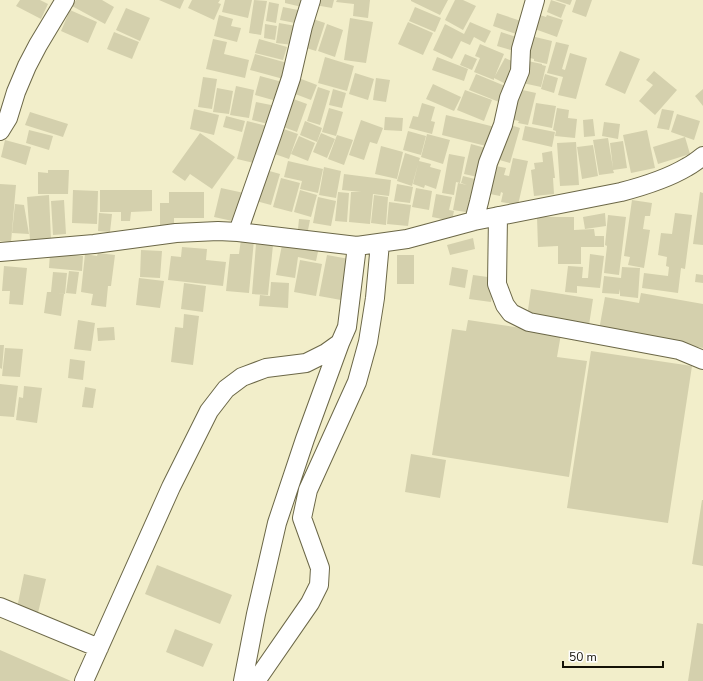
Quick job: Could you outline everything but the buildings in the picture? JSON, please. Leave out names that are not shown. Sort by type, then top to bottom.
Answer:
[{"type":"street","points":[[0,131],[8,118],[16,92],[38,44],[65,0]]},
{"type":"street","points":[[238,232],[291,78],[303,26],[311,0]]},
{"type":"street","points":[[474,221],[488,163],[501,131],[510,98],[520,71],[521,49],[536,0]]},
{"type":"street","points":[[0,252],[94,244],[176,233],[218,231],[357,246],[380,243],[407,239],[474,221],[621,192],[671,175],[688,167],[703,156]]},
{"type":"street","points":[[498,216],[497,284],[505,305],[511,313],[529,322],[679,350],[703,360]]},
{"type":"street","points":[[256,681],[310,603],[319,585],[320,568],[302,518],[308,490],[357,382],[366,349],[375,298],[380,243]]},
{"type":"street","points":[[243,681],[256,614],[277,522],[305,439],[347,327],[357,246]]},
{"type":"street","points":[[84,681],[171,487],[213,405],[226,389],[242,377],[266,368],[306,363],[340,344]]},
{"type":"street","points":[[277,522],[302,518]]},
{"type":"street","points":[[0,607],[99,648]]}]
